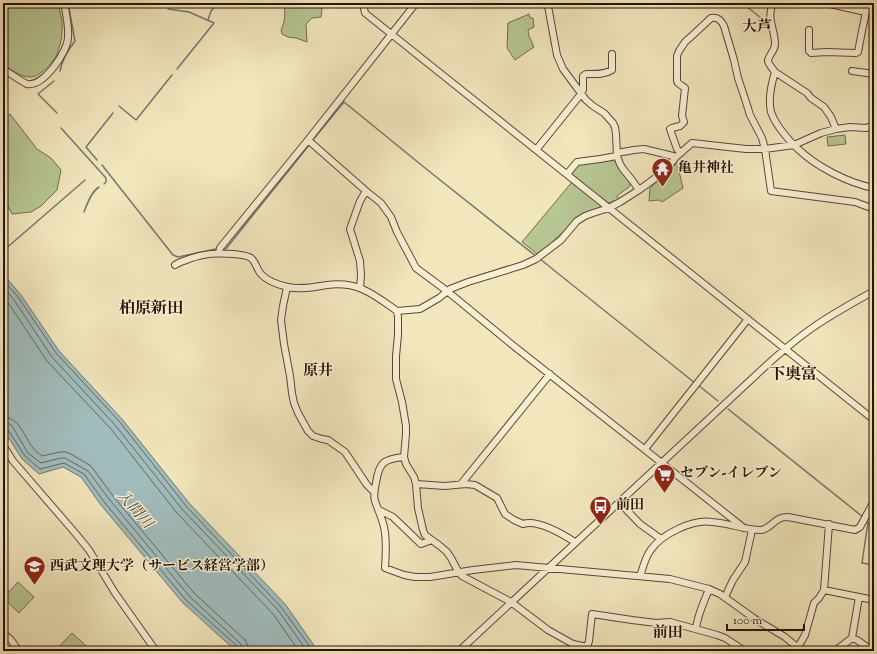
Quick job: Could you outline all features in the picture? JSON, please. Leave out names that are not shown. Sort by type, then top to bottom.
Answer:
[{"type":"street","points":[[3,69],[27,84],[37,83],[52,71],[62,54],[68,38],[64,3]]},
{"type":"street","points":[[363,3],[365,13],[874,420]]},
{"type":"street","points":[[219,253],[220,248],[310,142],[416,3]]},
{"type":"street","points":[[773,3],[771,8],[771,20],[776,42],[775,49],[768,59],[768,62],[774,72],[807,93],[811,98],[824,107],[836,129]]},
{"type":"street","points":[[809,30],[809,51],[811,53],[856,53],[858,52],[862,31],[869,11],[869,3]]},
{"type":"street","points":[[830,4],[869,11]]},
{"type":"street","points":[[548,6],[559,62],[581,94],[589,103],[604,113],[613,123],[616,134],[617,154],[622,169],[639,190]]},
{"type":"street","points":[[681,152],[677,149],[670,129],[680,126],[684,122],[682,116],[685,88],[678,84],[677,81],[677,56],[685,42],[711,18],[718,19],[724,26],[741,88],[750,114],[761,134],[765,149],[771,192],[855,202],[874,209]]},
{"type":"street","points":[[536,150],[581,94],[583,90],[583,76],[586,74],[610,72],[612,70],[612,54]]},
{"type":"street","points":[[52,71],[56,77]]},
{"type":"street","points":[[852,71],[874,74]]},
{"type":"street","points":[[774,72],[770,96],[772,113],[775,122],[794,145],[806,156],[838,175],[874,188]]},
{"type":"street","points":[[175,265],[208,253],[244,255],[254,261],[260,274],[267,279],[287,287],[295,289],[329,285],[350,285],[369,292],[397,311],[420,309],[439,298],[447,291],[468,282],[523,265],[538,258],[561,240],[577,221],[585,216],[609,208],[639,190],[665,171],[676,157],[692,143],[746,149],[765,149],[794,145],[821,133],[836,129],[850,127],[866,128],[874,125]]},
{"type":"street","points":[[310,142],[386,208],[416,268],[447,291],[510,343],[744,528]]},
{"type":"street","points":[[567,174],[577,162],[600,159],[634,150],[644,150],[676,157]]},
{"type":"street","points":[[360,288],[360,261],[350,229],[360,201],[366,191]]},
{"type":"street","points":[[287,287],[281,320],[292,393],[298,413],[308,431],[313,436],[328,440],[345,452],[367,485],[374,492]]},
{"type":"street","points":[[459,651],[785,348],[841,309],[874,291]]},
{"type":"street","points":[[397,311],[398,335],[396,379],[406,426],[404,457],[416,484],[418,508],[425,535],[447,552],[462,576],[511,602],[548,630],[573,644],[587,647],[592,614],[656,623],[670,622],[725,638],[746,651]]},
{"type":"street","points":[[645,449],[748,319]]},
{"type":"street","points":[[461,484],[550,374]]},
{"type":"street","points":[[3,445],[13,462],[89,550],[115,593],[156,651]]},
{"type":"street","points":[[404,457],[390,460],[380,467],[374,492],[374,500],[379,510],[386,536],[385,568],[416,578],[516,565],[670,579],[709,589],[720,594],[785,637],[800,649],[814,603],[824,590],[828,524]]},
{"type":"street","points":[[416,484],[445,486],[461,484],[475,485],[497,498],[505,514],[514,520],[523,524],[528,522],[554,530],[575,542]]},
{"type":"street","points":[[640,576],[649,551],[661,539],[687,526],[712,521],[752,530],[763,530],[780,518],[788,517],[855,530],[860,527],[874,501]]},
{"type":"street","points":[[619,502],[640,524],[661,539]]},
{"type":"street","points":[[379,510],[393,517],[421,544],[432,540]]},
{"type":"street","points":[[725,597],[733,580],[745,562],[752,530]]},
{"type":"street","points":[[696,629],[696,625],[709,589]]},
{"type":"street","points":[[824,590],[874,600]]},
{"type":"street","points":[[835,651],[852,638],[859,597]]},
{"type":"street","points":[[3,633],[20,651]]},
{"type":"street","points":[[852,638],[873,651]]},
{"type":"green space","points":[[3,3],[58,3],[62,28],[59,48],[51,64],[38,75],[28,77],[20,75],[3,64]]},
{"type":"green space","points":[[284,3],[321,3],[319,5],[322,9],[321,17],[312,18],[306,24],[307,42],[282,34],[281,30],[285,16]]},
{"type":"green space","points":[[529,14],[530,18],[533,18],[534,27],[528,30],[534,47],[515,60],[507,48],[508,23]]},
{"type":"green space","points":[[10,114],[37,149],[51,158],[61,170],[57,190],[41,206],[31,212],[12,214],[3,197],[3,121]]},
{"type":"green space","points":[[845,135],[846,144],[828,146],[827,137]]},
{"type":"green space","points":[[616,157],[631,184],[617,196],[619,199],[608,203],[570,173],[576,163]]},
{"type":"green space","points":[[677,163],[683,188],[662,202],[659,200],[649,201],[650,188]]},
{"type":"green space","points":[[572,182],[601,205],[599,208],[568,227],[537,254],[522,242]]},
{"type":"green space","points":[[18,582],[34,597],[19,613],[3,598]]},
{"type":"green space","points":[[72,633],[92,651],[55,651]]},
{"type":"water","name":"入間川","points":[[3,274],[21,295],[59,351],[122,419],[189,503],[285,604],[318,651],[236,651],[183,603],[101,505],[81,477],[63,467],[39,474],[22,459],[3,429]]},
{"type":"waterway","points":[[60,71],[62,63],[75,41],[68,3]]},
{"type":"waterway","points":[[208,20],[211,11],[218,3]]},
{"type":"waterway","points":[[742,3],[769,24]]},
{"type":"waterway","points":[[168,9],[189,12],[214,23],[177,69]]},
{"type":"waterway","points":[[119,106],[136,120],[172,75]]},
{"type":"waterway","points":[[54,81],[38,94],[57,113]]},
{"type":"waterway","points":[[312,141],[344,102],[537,257]]},
{"type":"waterway","points":[[97,160],[86,147],[113,113]]},
{"type":"waterway","points":[[61,128],[106,178],[106,182],[104,184]]},
{"type":"waterway","points":[[225,250],[310,144]]},
{"type":"waterway","points":[[102,165],[173,255],[178,257],[216,249]]},
{"type":"waterway","points":[[3,251],[85,180]]},
{"type":"waterway","points":[[84,212],[92,195],[99,187]]},
{"type":"waterway","points":[[540,259],[695,383]]},
{"type":"waterway","points":[[698,385],[718,401]]},
{"type":"waterway","points":[[728,409],[863,517]]},
{"type":"waterway","points":[[868,522],[862,563],[874,565]]},
{"type":"place","name":"亀井神社","points":[[663,188]]},
{"type":"place","name":"セブン-イレブン","points":[[665,494]]},
{"type":"place","name":"前田","points":[[600,526]]},
{"type":"place","name":"西武文理大学（サービス経営学部）","points":[[35,586]]},
{"type":"district","name":"大芦","points":[[757,27]]},
{"type":"district","name":"柏原新田","points":[[151,309]]},
{"type":"district","name":"原井","points":[[318,371]]},
{"type":"district","name":"下奥富","points":[[793,375]]},
{"type":"district","name":"前田","points":[[668,633]]}]
